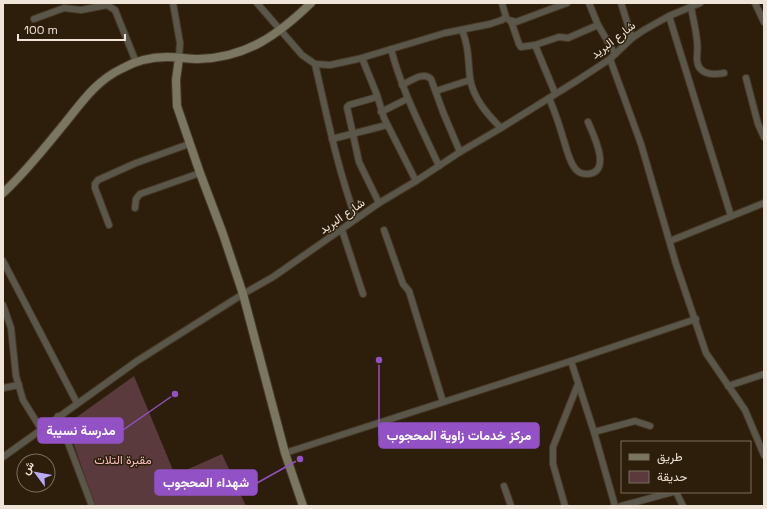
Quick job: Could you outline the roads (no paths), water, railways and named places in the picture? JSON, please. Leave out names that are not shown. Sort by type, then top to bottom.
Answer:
[{"type":"street","points":[[173,3],[180,43],[176,80],[177,106],[189,144],[213,206],[243,294],[285,453],[303,506]]},
{"type":"street","points":[[257,3],[302,55],[315,64],[330,65],[362,58],[445,33],[490,24],[505,18],[516,22],[567,3]]},
{"type":"street","points":[[3,193],[27,170],[89,92],[102,80],[120,69],[136,62],[156,58],[209,58],[233,54],[252,48],[280,31],[311,3]]},
{"type":"street","points":[[502,3],[506,15],[505,18]]},
{"type":"street","points":[[589,3],[598,25],[615,54]]},
{"type":"street","points":[[621,3],[632,38]]},
{"type":"street","name":"شارع البريد","points":[[3,457],[58,416],[137,361],[274,276],[379,203],[610,59],[632,38],[669,16],[700,3]]},
{"type":"street","points":[[755,3],[764,22]]},
{"type":"street","points":[[34,19],[64,8],[81,10],[107,5],[115,10],[136,62]]},
{"type":"street","points":[[691,7],[697,39],[698,64],[702,71],[707,73],[712,74],[724,72]]},
{"type":"street","points":[[669,16],[731,216]]},
{"type":"street","points":[[511,21],[519,44],[522,47],[559,38],[568,38],[598,25]]},
{"type":"street","points":[[462,30],[468,46],[470,80],[478,100],[491,118],[501,128]]},
{"type":"street","points":[[535,45],[555,93]]},
{"type":"street","points":[[391,49],[407,99],[439,166]]},
{"type":"street","points":[[362,58],[377,97],[381,112],[416,181]]},
{"type":"street","points":[[610,59],[641,144],[706,353],[745,410],[764,455]]},
{"type":"street","points":[[315,64],[344,187],[356,219]]},
{"type":"street","points":[[402,85],[425,75],[431,79],[460,152]]},
{"type":"street","points":[[746,78],[758,124],[764,137]]},
{"type":"street","points":[[436,91],[470,80]]},
{"type":"street","points":[[377,97],[347,106],[359,162],[379,203]]},
{"type":"street","points":[[549,98],[571,162],[576,170],[586,174],[595,172],[600,163],[599,150],[588,122]]},
{"type":"street","points":[[381,112],[407,99]]},
{"type":"street","points":[[332,139],[387,125]]},
{"type":"street","points":[[110,225],[94,188],[98,180],[136,163],[189,144]]},
{"type":"street","points":[[135,208],[138,196],[142,192],[200,173]]},
{"type":"street","points":[[670,241],[764,203]]},
{"type":"street","points":[[342,230],[363,294]]},
{"type":"street","points":[[384,230],[403,284],[410,292],[443,402]]},
{"type":"street","points":[[3,261],[77,404]]},
{"type":"street","points":[[3,305],[4,313],[11,328],[16,376],[23,400],[41,429]]},
{"type":"street","points":[[285,453],[696,319]]},
{"type":"street","points":[[571,361],[594,432],[615,506]]},
{"type":"street","points":[[728,386],[764,374]]},
{"type":"street","points":[[565,506],[553,464],[553,447],[578,384]]},
{"type":"street","points":[[3,388],[19,385]]},
{"type":"street","points":[[58,416],[92,506]]},
{"type":"street","points":[[594,432],[635,421],[650,426]]},
{"type":"street","points":[[504,486],[511,506]]},
{"type":"street","points":[[621,506],[671,493]]},
{"type":"street","points":[[676,493],[683,506]]},
{"type":"place","name":"مركز خدمات زاوية المحجوب","points":[[379,360]]},
{"type":"place","name":"مدرسة نسيبة","points":[[175,394]]},
{"type":"place","name":"شهداء المحجوب","points":[[300,459]]},
{"type":"park label","name":"مقبرة التلات","points":[[123,460]]}]
